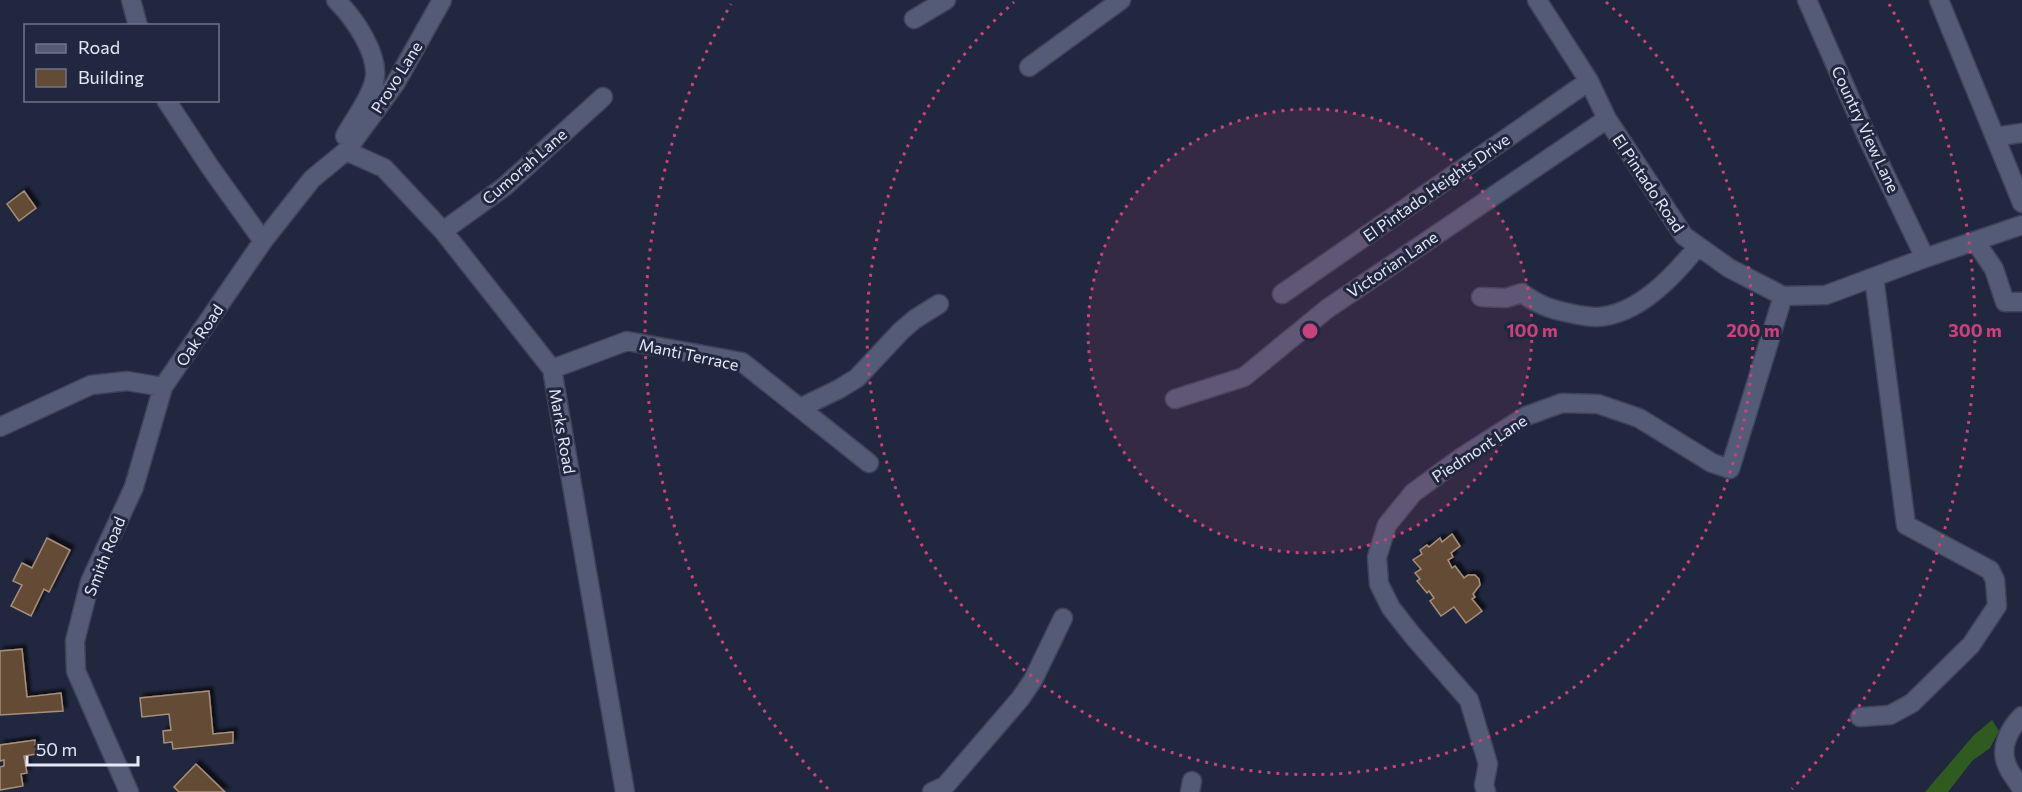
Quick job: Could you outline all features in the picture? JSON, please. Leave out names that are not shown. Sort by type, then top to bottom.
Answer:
[{"type":"street","points":[[131,0],[137,24]]},
{"type":"street","points":[[336,0],[349,13],[365,39],[374,66],[374,82],[343,140],[346,152]]},
{"type":"street","name":"Provo Lane","points":[[346,152],[395,84],[442,0]]},
{"type":"street","points":[[914,19],[946,0]]},
{"type":"street","points":[[1029,67],[1121,0]]},
{"type":"street","name":"El Pintado Road","points":[[1537,0],[1589,81],[1607,119],[1684,236],[1729,268],[1784,296],[1826,296],[1925,258],[2022,225]]},
{"type":"street","name":"Country View Lane","points":[[1807,0],[1868,139],[1925,258]]},
{"type":"street","points":[[1939,0],[2022,203]]},
{"type":"street","name":"El Pintado Heights Drive","points":[[1282,294],[1589,81]]},
{"type":"street","name":"Cumorah Lane","points":[[443,231],[504,187],[603,97]]},
{"type":"street","points":[[167,102],[263,241]]},
{"type":"street","name":"Victorian Lane","points":[[1175,399],[1244,377],[1327,309],[1607,119]]},
{"type":"street","points":[[1995,137],[2022,134]]},
{"type":"street","name":"Marks Road","points":[[346,152],[384,168],[443,231],[552,369],[625,792]]},
{"type":"street","name":"Oak Road","points":[[163,387],[263,241],[312,179],[346,152]]},
{"type":"street","points":[[1975,241],[1994,269],[2005,302],[2022,302]]},
{"type":"street","points":[[1481,297],[1506,298],[1522,293],[1537,304],[1557,310],[1595,317],[1610,315],[1621,312],[1657,289],[1679,270],[1698,246]]},
{"type":"street","points":[[1860,717],[1890,715],[1912,703],[1971,645],[1997,606],[1995,580],[1990,570],[1906,525],[1874,277]]},
{"type":"street","name":"Piedmont Lane","points":[[1486,792],[1484,785],[1488,764],[1469,700],[1391,608],[1379,584],[1377,557],[1388,525],[1413,493],[1462,457],[1526,416],[1562,403],[1598,404],[1639,418],[1712,462],[1730,469],[1784,296]]},
{"type":"street","points":[[800,408],[857,378],[901,331],[939,304]]},
{"type":"street","name":"Manti Terrace","points":[[552,369],[627,341],[742,362],[869,463]]},
{"type":"street","points":[[0,427],[91,385],[127,381],[163,387]]},
{"type":"street","name":"Smith Road","points":[[129,792],[76,670],[75,641],[90,582],[134,487],[163,387]]},
{"type":"street","points":[[932,792],[945,786],[1020,699],[1033,680],[1063,618]]},
{"type":"street","points":[[2022,716],[2006,737],[2004,756],[2007,766],[2022,790]]},
{"type":"green space","points":[[1992,720],[1999,731],[1990,748],[1972,761],[1948,792],[1925,792],[1974,735]]},
{"type":"building","points":[[24,191],[36,208],[19,221],[7,204]]},
{"type":"building","points":[[1452,534],[1460,546],[1451,553],[1453,557],[1448,560],[1452,568],[1455,566],[1464,578],[1468,575],[1475,575],[1480,585],[1472,599],[1482,611],[1466,623],[1454,607],[1441,616],[1430,601],[1434,598],[1417,581],[1420,579],[1415,573],[1421,569],[1413,560],[1422,554],[1420,550],[1427,545],[1429,547],[1440,538],[1442,542]]},
{"type":"building","points":[[47,538],[70,550],[49,592],[44,589],[31,616],[11,606],[22,585],[13,581],[22,563],[32,568]]},
{"type":"building","points":[[22,649],[27,697],[61,693],[63,711],[0,715],[0,651]]},
{"type":"building","points":[[209,691],[213,734],[233,732],[233,743],[173,749],[172,742],[164,743],[163,731],[171,730],[169,714],[142,717],[140,698]]},
{"type":"building","points":[[35,740],[36,754],[24,756],[27,773],[21,774],[23,786],[0,790],[0,767],[4,766],[4,760],[0,761],[0,745]]},
{"type":"building","points":[[196,764],[225,792],[179,792],[174,787]]}]
